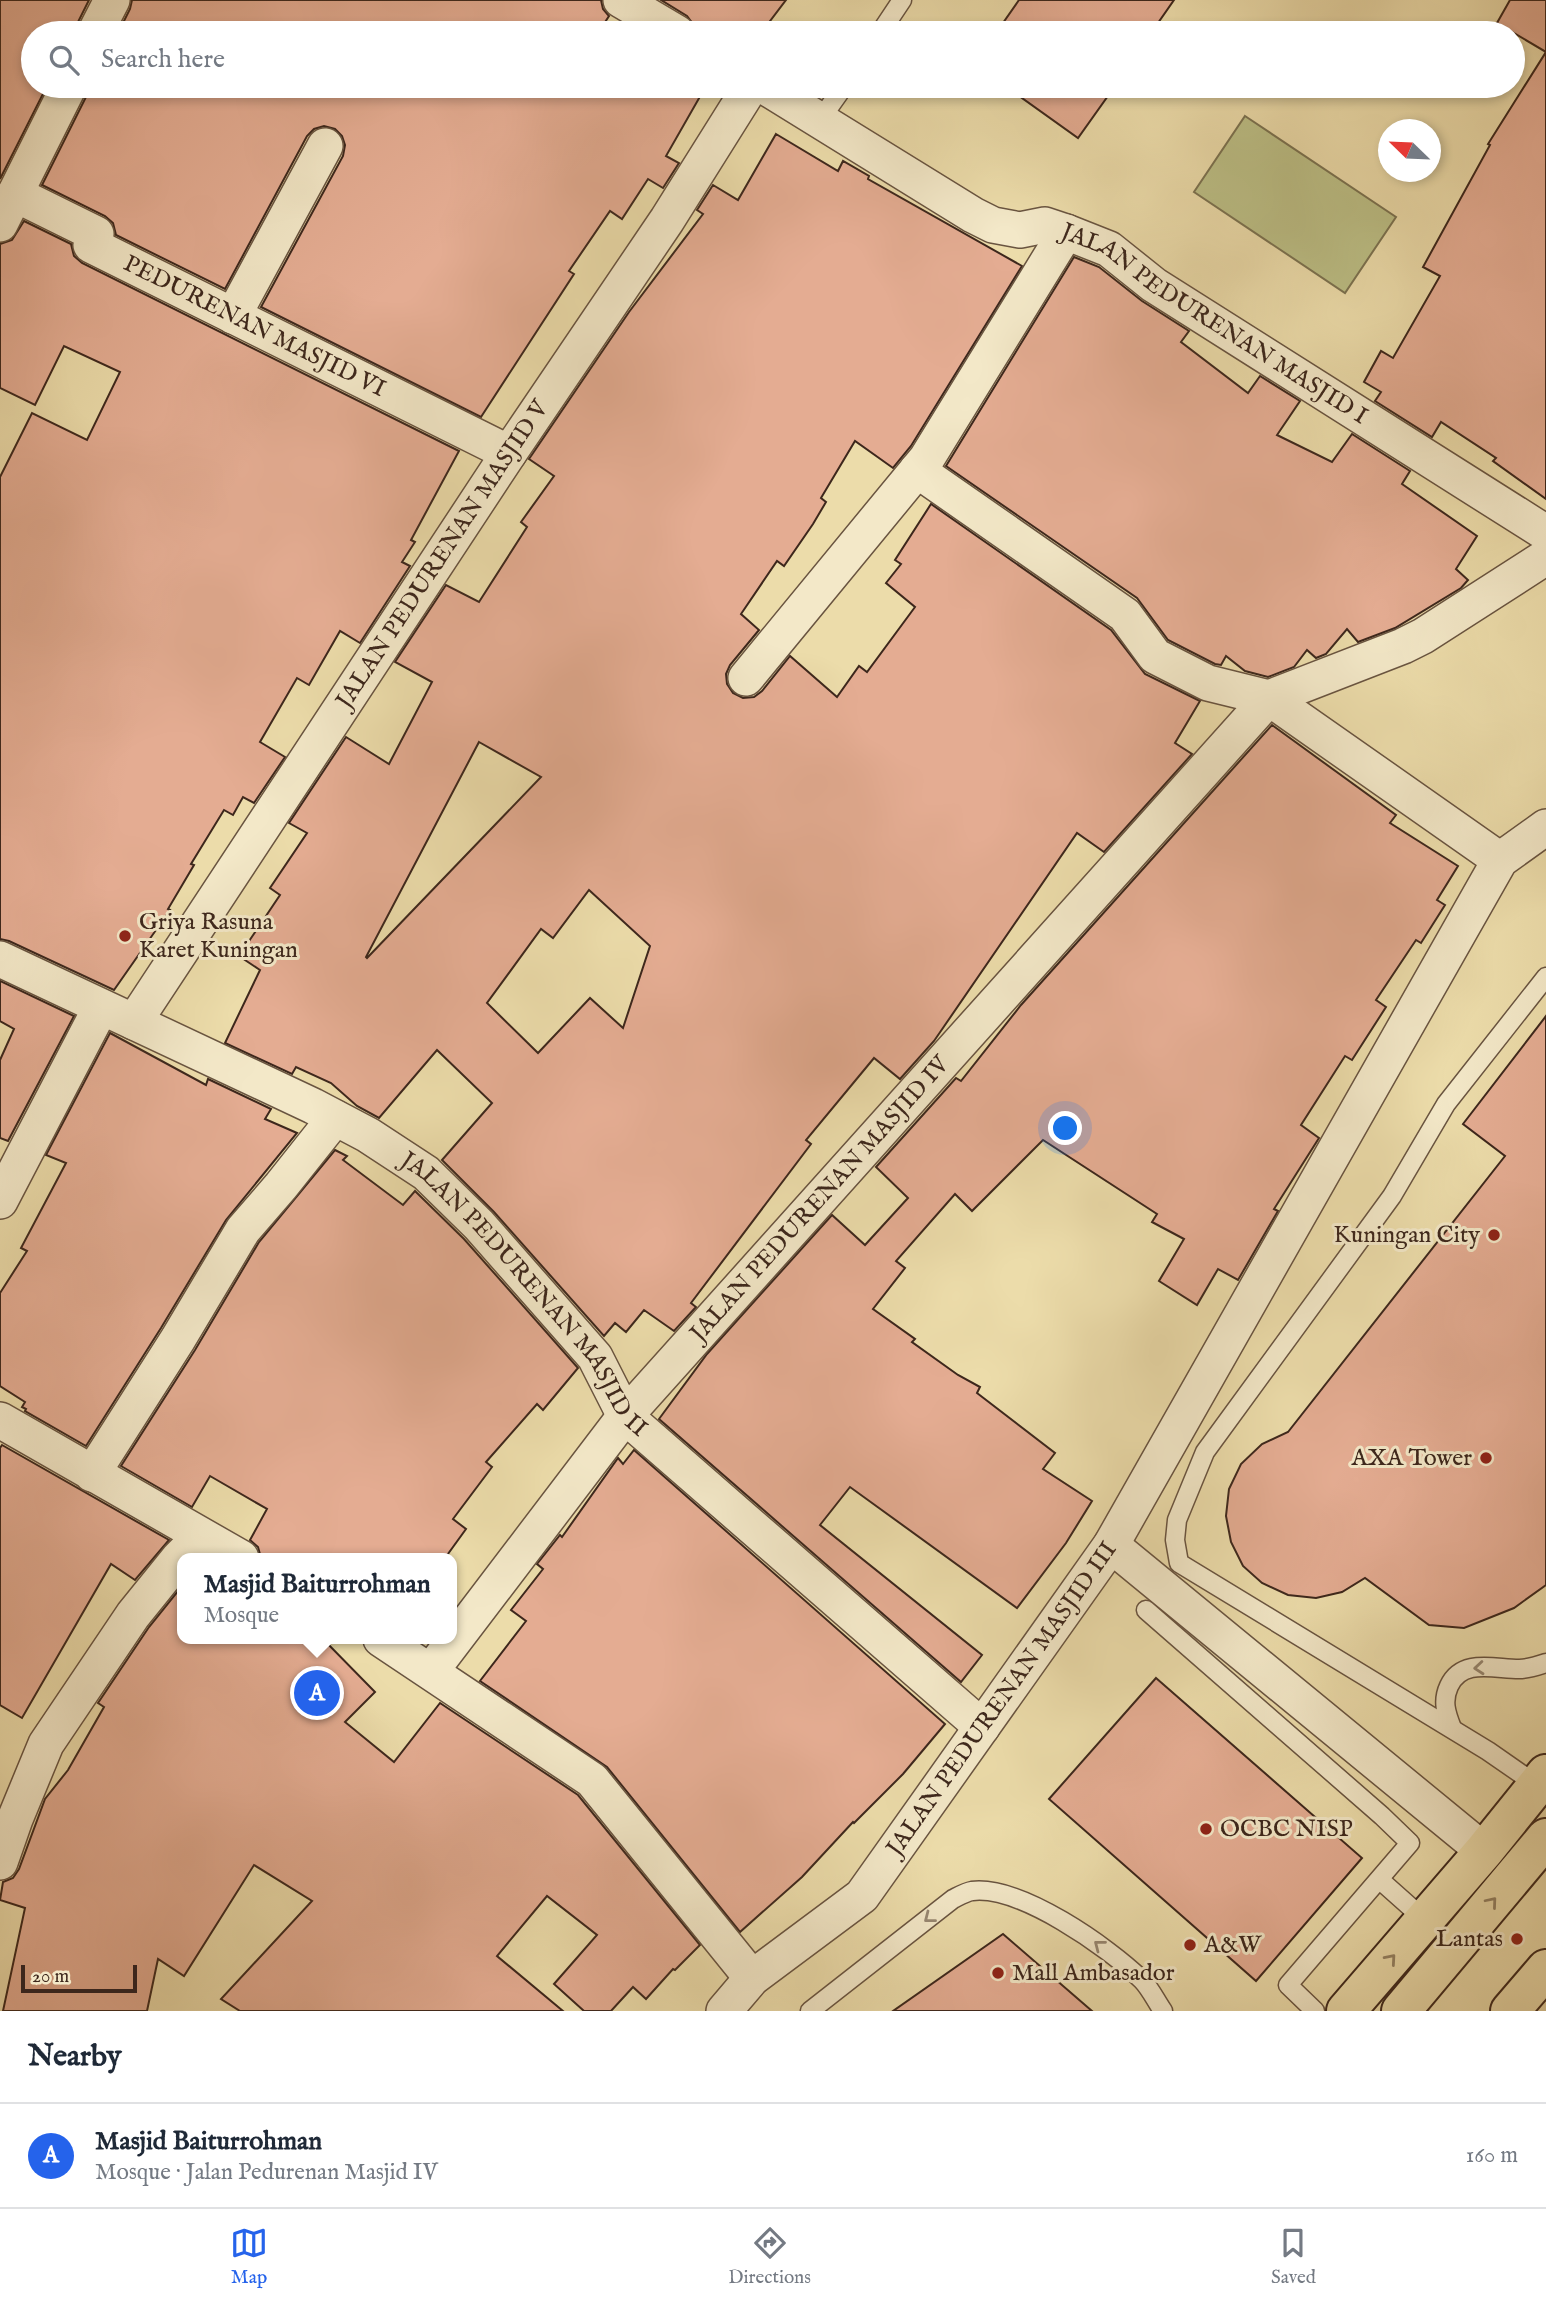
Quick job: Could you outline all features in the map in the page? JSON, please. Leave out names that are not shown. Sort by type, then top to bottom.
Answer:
[{"type":"main road","points":[[1323,2009],[1425,1920],[1542,1780]]},
{"type":"main road","points":[[1401,2011],[1546,1838]]},
{"type":"main road","points":[[1510,2011],[1546,1969]]},
{"type":"street","points":[[101,21],[112,0]]},
{"type":"street","points":[[621,0],[657,21]]},
{"type":"street","points":[[7,209],[63,98]]},
{"type":"street","name":"JALAN PEDURENAN MASJID V","points":[[134,1022],[509,453],[667,220],[743,98]]},
{"type":"street","name":"JALAN PEDURENAN MASJID I","points":[[784,98],[993,225],[1020,230],[1045,225],[1109,249],[1154,285],[1546,533]]},
{"type":"street","points":[[233,316],[325,146]]},
{"type":"street","name":"PEDURENAN MASJID VI","points":[[7,209],[96,234],[91,245],[509,453]]},
{"type":"street","points":[[746,678],[927,458],[1066,232]]},
{"type":"street","points":[[917,470],[1125,615],[1155,656],[1208,682],[1269,698],[1500,860]]},
{"type":"street","name":"JALAN PEDURENAN MASJID IV","points":[[457,1637],[625,1416],[1269,698],[1423,636],[1546,557]]},
{"type":"street","points":[[1111,1545],[1500,860],[1546,827]]},
{"type":"street","name":"JALAN PEDURENAN MASJID II","points":[[0,959],[335,1118],[368,1135],[426,1174],[479,1226],[595,1357],[625,1416],[982,1727]]},
{"type":"street","points":[[0,1201],[101,1007]]},
{"type":"street","points":[[92,1474],[243,1230],[335,1118]]},
{"type":"street","points":[[0,1420],[232,1553]]},
{"type":"street","points":[[184,1553],[201,1536]]},
{"type":"street","name":"JALAN PEDURENAN MASJID III","points":[[724,2011],[752,1978],[862,1896],[1111,1545],[1484,1851]]},
{"type":"street","points":[[0,1862],[46,1744],[134,1615],[177,1561]]},
{"type":"street","points":[[389,1644],[592,1780],[752,1978]]},
{"type":"street","name":"JALAN PEDURENAN MASJID IV","points":[[431,1671],[452,1644]]},
{"type":"lane","points":[[888,21],[902,0]]},
{"type":"lane","points":[[820,120],[836,98]]},
{"type":"lane","points":[[1542,1780],[1179,1563],[1175,1540],[1177,1520],[1205,1452],[1392,1196],[1446,1104],[1546,977]]},
{"type":"lane","points":[[1146,1611],[1382,1815],[1410,1843],[1289,1985],[1323,2009]]},
{"type":"lane","points":[[1452,1728],[1445,1710],[1446,1694],[1453,1679],[1468,1668],[1484,1666],[1521,1669],[1546,1663]]},
{"type":"lane","points":[[1382,1815],[1409,1789]]},
{"type":"lane","points":[[1380,1880],[1425,1920]]},
{"type":"lane","points":[[810,2011],[953,1899],[970,1891],[989,1891],[1016,1898],[1092,1938],[1144,1981],[1163,2011]]},
{"type":"green space","points":[[1245,116],[1396,217],[1345,293],[1194,192]]},
{"type":"building","points":[[0,0],[89,0],[78,21],[21,21],[21,98],[41,98],[0,179]]},
{"type":"building","points":[[132,0],[601,0],[603,9],[609,16],[606,21],[124,21]]},
{"type":"building","points":[[661,0],[786,0],[770,21],[691,21]]},
{"type":"building","points":[[1019,0],[1174,0],[1159,21],[1004,21]]},
{"type":"building","points":[[1510,0],[1546,0],[1546,52],[1525,40],[1525,21],[1498,21]]},
{"type":"building","points":[[1546,52],[1546,499],[1493,461],[1496,458],[1441,422],[1432,437],[1375,401],[1381,392],[1364,382],[1381,351],[1393,358],[1440,276],[1423,267],[1490,145],[1488,144],[1517,98],[1525,98],[1525,85]]},
{"type":"building","points":[[86,98],[699,98],[666,156],[679,163],[663,188],[648,179],[622,219],[610,211],[569,271],[574,274],[481,417],[261,307],[343,156],[345,145],[342,136],[335,129],[324,126],[314,129],[307,136],[225,289],[116,235],[113,223],[105,216],[42,185]]},
{"type":"building","points":[[1022,98],[1106,98],[1078,138]]},
{"type":"building","points":[[776,134],[838,171],[843,161],[869,176],[868,179],[1022,266],[911,446],[893,468],[855,441],[821,498],[826,502],[813,524],[784,566],[777,561],[741,614],[759,630],[730,665],[726,674],[727,684],[733,693],[743,698],[754,697],[790,656],[837,697],[859,666],[867,672],[915,607],[886,583],[901,564],[895,560],[931,504],[1111,630],[1145,674],[1200,701],[1175,743],[1192,754],[1104,852],[1077,833],[934,1041],[900,1079],[874,1058],[806,1140],[811,1144],[691,1303],[696,1307],[674,1331],[644,1310],[626,1332],[615,1323],[604,1336],[494,1212],[442,1160],[492,1103],[437,1050],[379,1118],[357,1106],[331,1083],[296,1067],[292,1074],[225,1043],[260,970],[239,956],[280,895],[270,888],[307,833],[289,823],[346,737],[389,764],[432,682],[395,662],[446,585],[479,602],[527,527],[521,522],[554,476],[529,459],[629,312],[703,214],[697,210],[713,185],[738,200]],"holes":[[[479,742],[541,777],[367,958],[366,957]],[[589,890],[650,946],[623,1028],[590,998],[538,1053],[487,1003],[541,929],[553,938]]]},
{"type":"building","points":[[24,221],[71,244],[74,256],[82,263],[459,451],[411,540],[415,542],[402,562],[410,566],[360,643],[340,631],[309,685],[297,678],[260,742],[285,757],[254,803],[243,797],[233,815],[224,810],[191,864],[194,865],[168,909],[170,910],[114,990],[0,939],[0,477],[32,413],[87,440],[120,372],[64,346],[35,405],[0,388],[0,244],[12,240]]},
{"type":"building","points":[[1074,257],[1099,267],[1142,301],[1189,331],[1181,342],[1248,393],[1260,376],[1300,401],[1277,435],[1332,462],[1352,434],[1410,471],[1402,484],[1477,536],[1456,569],[1468,580],[1461,588],[1395,628],[1358,642],[1347,629],[1326,654],[1316,658],[1307,650],[1294,667],[1268,677],[1245,671],[1226,656],[1221,665],[1215,664],[1168,640],[1137,598],[946,466]]},
{"type":"building","points":[[1272,725],[1396,815],[1390,823],[1458,866],[1437,900],[1445,905],[1421,943],[1416,940],[1376,1000],[1386,1007],[1352,1060],[1345,1056],[1301,1125],[1319,1138],[1274,1209],[1278,1211],[1238,1280],[1218,1269],[1197,1305],[1159,1281],[1184,1239],[1152,1222],[1157,1214],[1043,1140],[972,1211],[955,1194],[896,1261],[905,1268],[873,1309],[915,1339],[912,1342],[958,1375],[980,1387],[977,1393],[1055,1453],[1043,1469],[1092,1501],[1066,1543],[1017,1608],[850,1487],[820,1525],[982,1655],[961,1682],[659,1419],[707,1354],[832,1215],[865,1245],[908,1198],[876,1167],[956,1078],[961,1081],[1021,1005]]},
{"type":"building","points":[[0,981],[74,1016],[8,1141],[0,1138],[0,1060],[14,1029],[0,1021]]},
{"type":"building","name":"Kuningan City","points":[[1546,1016],[1546,1585],[1514,1608],[1464,1628],[1429,1625],[1365,1578],[1342,1592],[1316,1598],[1288,1595],[1262,1583],[1243,1566],[1231,1542],[1226,1516],[1229,1489],[1241,1464],[1262,1444],[1288,1432],[1505,1156],[1463,1124]]},
{"type":"building","points":[[110,1033],[206,1085],[208,1079],[271,1109],[265,1119],[297,1133],[226,1220],[86,1446],[25,1411],[22,1407],[25,1402],[0,1386],[0,1293],[27,1251],[21,1248],[66,1163],[46,1155]]},
{"type":"building","points":[[335,1150],[347,1156],[343,1160],[403,1205],[415,1191],[464,1239],[578,1368],[543,1410],[537,1404],[486,1462],[492,1467],[453,1519],[466,1529],[449,1553],[260,1553],[258,1547],[250,1540],[267,1509],[210,1476],[192,1507],[121,1466],[195,1350],[259,1242]]},
{"type":"building","points":[[2,1445],[169,1540],[135,1580],[111,1564],[22,1718],[0,1705]]},
{"type":"building","points":[[634,1450],[945,1724],[903,1774],[802,1877],[740,1932],[607,1767],[480,1681],[526,1621],[511,1610],[543,1569],[537,1564],[560,1535],[562,1537],[618,1458],[623,1464]]},
{"type":"building","points":[[177,1592],[177,1644],[328,1644],[375,1692],[345,1722],[394,1762],[440,1703],[578,1795],[700,1945],[673,1969],[646,1999],[633,1987],[611,2011],[584,2011],[554,1984],[597,1935],[547,1896],[497,1956],[563,2011],[240,2011],[221,1999],[312,1901],[254,1865],[184,1976],[158,1959],[147,2011],[3,2011],[25,1908],[0,1900],[3,1882],[13,1878],[19,1869],[45,1799],[68,1770],[104,1707],[98,1703],[149,1627]]},
{"type":"building","name":"OCBC NISP","points":[[1156,1678],[1362,1858],[1256,1981],[1049,1799]]},
{"type":"building","name":"Mall Ambasador","points":[[1003,1934],[1092,2011],[893,2011]]},
{"type":"place","name":"Griya Rasuna Karet Kuningan","points":[[125,936]]},
{"type":"place","name":"Kuningan City","points":[[1494,1235]]},
{"type":"place","name":"AXA Tower","points":[[1486,1458]]},
{"type":"place","name":"Masjid Baiturrohman","points":[[317,1693]]},
{"type":"place","name":"OCBC NISP","points":[[1206,1829]]},
{"type":"place","name":"Lantas","points":[[1517,1939]]},
{"type":"place","name":"A&W","points":[[1190,1945]]},
{"type":"place","name":"Mall Ambasador","points":[[998,1973]]}]
